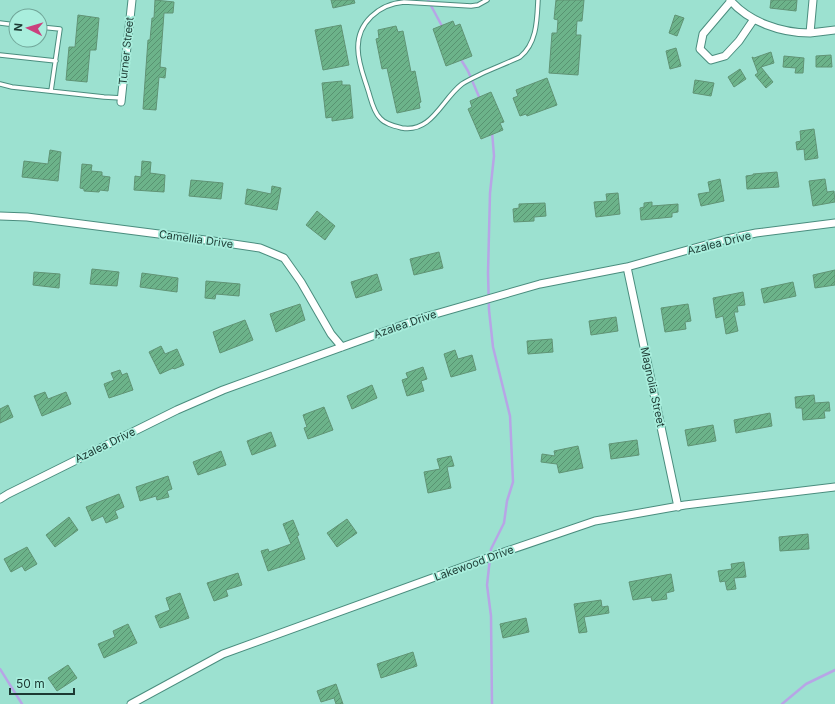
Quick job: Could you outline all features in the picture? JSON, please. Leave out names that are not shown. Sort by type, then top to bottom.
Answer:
[{"type":"street","name":"Turner Street","points":[[121,100],[132,0]]},
{"type":"street","points":[[810,33],[813,0]]},
{"type":"street","points":[[754,19],[739,41],[724,56],[711,60],[700,49],[703,34],[731,1],[754,19],[781,29],[810,33],[835,30]]},
{"type":"street","name":"Camellia Drive","points":[[0,216],[43,219],[260,248],[284,258],[301,282],[331,334],[342,347]]},
{"type":"street","name":"Azalea Drive","points":[[0,499],[177,410],[223,390],[425,317],[540,284],[627,267],[728,239],[756,233],[835,223]]},
{"type":"street","name":"Magnolia Street","points":[[627,267],[678,507]]},
{"type":"street","name":"Lakewood Drive","points":[[132,704],[223,654],[595,521],[678,507],[835,486]]},
{"type":"lane","points":[[487,0],[478,5],[471,6],[394,3],[387,5],[371,16],[360,35],[358,54],[362,72],[375,110],[381,120],[402,128],[416,128],[421,126],[430,120],[455,90],[463,83],[526,52],[531,44],[536,22],[538,0]]},
{"type":"lane","points":[[48,28],[60,29],[51,91]]},
{"type":"lane","points":[[0,55],[56,61]]},
{"type":"lane","points":[[0,84],[121,100]]},
{"type":"building","points":[[155,0],[174,2],[173,13],[164,13],[160,67],[166,68],[165,78],[159,77],[156,110],[143,109],[148,40],[150,40],[152,18],[154,18]]},
{"type":"building","points":[[331,0],[354,0],[355,3],[333,8]]},
{"type":"building","points":[[556,0],[584,0],[582,21],[577,21],[576,35],[581,35],[578,75],[549,73],[552,33],[557,33],[558,20],[554,19]]},
{"type":"building","points":[[771,0],[797,0],[796,11],[770,8]]},
{"type":"building","points":[[78,15],[99,18],[96,50],[90,50],[87,82],[66,80],[69,47],[75,47]]},
{"type":"building","points":[[675,15],[684,18],[677,36],[669,33]]},
{"type":"building","points":[[453,21],[455,26],[460,24],[472,56],[446,66],[433,29]]},
{"type":"building","points":[[341,25],[349,65],[323,70],[315,30]]},
{"type":"building","points":[[396,26],[398,32],[403,31],[411,72],[415,71],[421,102],[419,103],[420,108],[397,113],[387,68],[382,69],[376,39],[379,38],[378,30]]},
{"type":"building","points":[[676,48],[681,66],[670,69],[666,51]]},
{"type":"building","points":[[771,52],[774,63],[761,67],[773,82],[766,88],[755,75],[758,73],[752,57],[754,58]]},
{"type":"building","points":[[831,55],[832,67],[816,67],[816,56]]},
{"type":"building","points":[[784,56],[804,58],[803,73],[795,73],[796,68],[783,67]]},
{"type":"building","points":[[740,69],[746,79],[734,87],[728,77]]},
{"type":"building","points":[[547,78],[557,105],[527,116],[526,114],[520,116],[513,98],[518,96],[516,90]]},
{"type":"building","points":[[695,80],[714,83],[711,96],[693,93]]},
{"type":"building","points":[[342,81],[342,85],[350,85],[353,118],[332,121],[332,117],[326,118],[322,83]]},
{"type":"building","points":[[491,92],[504,122],[500,123],[503,130],[481,139],[468,109],[472,107],[470,101]]},
{"type":"building","points":[[814,129],[818,158],[805,160],[804,149],[797,150],[796,142],[801,141],[800,131]]},
{"type":"building","points":[[50,150],[61,152],[58,181],[22,177],[24,161],[48,164]]},
{"type":"building","points":[[142,161],[151,162],[150,173],[165,175],[164,192],[134,190],[135,176],[141,177]]},
{"type":"building","points":[[82,164],[92,165],[91,171],[102,172],[102,176],[110,177],[108,191],[84,191],[84,189],[80,188]]},
{"type":"building","points":[[777,172],[779,187],[747,189],[746,176]]},
{"type":"building","points":[[720,179],[724,201],[701,206],[698,194],[710,192],[708,182]]},
{"type":"building","points":[[825,179],[827,192],[834,191],[835,202],[813,206],[809,181]]},
{"type":"building","points":[[191,180],[223,183],[221,199],[189,196]]},
{"type":"building","points":[[272,186],[281,188],[277,210],[245,204],[247,189],[271,194]]},
{"type":"building","points":[[618,193],[620,214],[596,217],[594,202],[607,201],[606,194]]},
{"type":"building","points":[[652,202],[652,206],[678,204],[678,212],[672,213],[672,217],[641,220],[640,208],[644,207],[644,203]]},
{"type":"building","points":[[545,203],[546,216],[534,217],[534,221],[514,222],[513,209],[519,208],[519,204]]},
{"type":"building","points":[[317,211],[335,226],[325,240],[306,225]]},
{"type":"building","points":[[439,252],[443,268],[414,275],[410,259]]},
{"type":"building","points":[[92,269],[119,272],[117,286],[90,284]]},
{"type":"building","points":[[835,270],[835,285],[815,288],[813,275]]},
{"type":"building","points":[[34,272],[60,274],[59,288],[33,285]]},
{"type":"building","points":[[142,273],[178,278],[177,292],[140,287]]},
{"type":"building","points":[[377,274],[382,290],[356,298],[351,282]]},
{"type":"building","points":[[206,281],[240,284],[239,296],[216,294],[215,299],[205,298]]},
{"type":"building","points":[[793,282],[796,296],[764,303],[761,289]]},
{"type":"building","points":[[743,292],[745,305],[737,306],[738,312],[734,312],[738,331],[726,334],[723,316],[716,318],[713,298]]},
{"type":"building","points":[[300,304],[305,320],[276,332],[270,314]]},
{"type":"building","points":[[688,304],[691,321],[685,322],[686,329],[665,332],[661,308]]},
{"type":"building","points":[[616,317],[618,331],[591,335],[589,321]]},
{"type":"building","points":[[245,320],[253,340],[220,353],[213,332]]},
{"type":"building","points":[[552,339],[553,352],[528,354],[527,341]]},
{"type":"building","points":[[161,346],[165,354],[177,349],[184,365],[160,374],[149,352]]},
{"type":"building","points":[[455,350],[458,359],[472,355],[476,370],[451,377],[444,354]]},
{"type":"building","points":[[423,367],[427,379],[421,381],[424,391],[407,396],[402,380],[408,378],[406,373]]},
{"type":"building","points":[[120,370],[122,375],[127,373],[133,390],[109,398],[104,384],[114,380],[111,373]]},
{"type":"building","points":[[372,385],[377,398],[352,409],[347,396]]},
{"type":"building","points":[[45,392],[48,399],[66,392],[71,404],[42,416],[34,396]]},
{"type":"building","points":[[814,395],[815,403],[829,402],[830,411],[824,411],[825,418],[803,420],[802,408],[796,408],[795,397]]},
{"type":"building","points":[[8,405],[13,417],[0,423],[0,409]]},
{"type":"building","points":[[324,407],[333,430],[308,439],[304,428],[307,427],[303,415]]},
{"type":"building","points":[[770,413],[772,426],[736,433],[734,420]]},
{"type":"building","points":[[713,425],[716,441],[688,446],[685,430]]},
{"type":"building","points":[[271,432],[276,446],[252,455],[247,441]]},
{"type":"building","points":[[637,440],[639,455],[611,459],[609,444]]},
{"type":"building","points":[[578,446],[583,468],[559,473],[557,464],[541,462],[542,454],[555,456],[554,451]]},
{"type":"building","points":[[221,451],[226,465],[198,475],[193,462]]},
{"type":"building","points":[[451,456],[454,466],[447,467],[451,488],[428,493],[424,472],[440,469],[437,459]]},
{"type":"building","points":[[168,476],[172,489],[167,491],[169,497],[157,500],[156,496],[140,501],[136,487]]},
{"type":"building","points":[[119,494],[124,507],[115,511],[118,518],[106,523],[103,516],[92,521],[86,507]]},
{"type":"building","points":[[69,517],[78,530],[55,547],[46,535]]},
{"type":"building","points":[[347,519],[357,533],[337,547],[327,533]]},
{"type":"building","points":[[293,520],[299,535],[297,536],[305,559],[268,571],[261,551],[268,549],[269,552],[291,544],[283,524]]},
{"type":"building","points":[[808,534],[809,549],[780,551],[779,537]]},
{"type":"building","points":[[27,547],[37,564],[25,571],[22,566],[11,572],[4,559]]},
{"type":"building","points":[[744,562],[746,577],[734,578],[736,589],[727,590],[725,581],[720,582],[718,571],[732,569],[731,564]]},
{"type":"building","points":[[238,573],[242,585],[226,590],[228,596],[214,601],[207,583]]},
{"type":"building","points":[[671,574],[674,591],[666,593],[667,599],[652,601],[651,597],[633,600],[629,582]]},
{"type":"building","points":[[180,593],[189,618],[160,628],[155,616],[170,610],[166,598]]},
{"type":"building","points":[[601,600],[602,607],[608,606],[609,613],[584,617],[587,632],[579,633],[574,604]]},
{"type":"building","points":[[526,618],[529,632],[503,638],[500,624]]},
{"type":"building","points":[[128,624],[137,643],[104,658],[98,644],[115,637],[113,631]]},
{"type":"building","points":[[413,652],[417,666],[381,678],[377,664]]},
{"type":"building","points":[[68,665],[77,678],[57,691],[48,678]]},
{"type":"building","points":[[336,684],[343,704],[336,704],[334,698],[321,702],[317,691]]},
{"type":"waterway","points":[[428,0],[443,28]]},
{"type":"waterway","points":[[460,58],[468,71],[480,99]]},
{"type":"waterway","points":[[492,131],[494,156],[490,193],[488,273],[489,310],[493,347],[510,416],[513,482],[507,501],[504,523],[491,549],[487,585],[491,616],[492,704]]},
{"type":"waterway","points":[[0,669],[22,704]]},
{"type":"waterway","points":[[782,704],[806,684],[835,670]]}]
